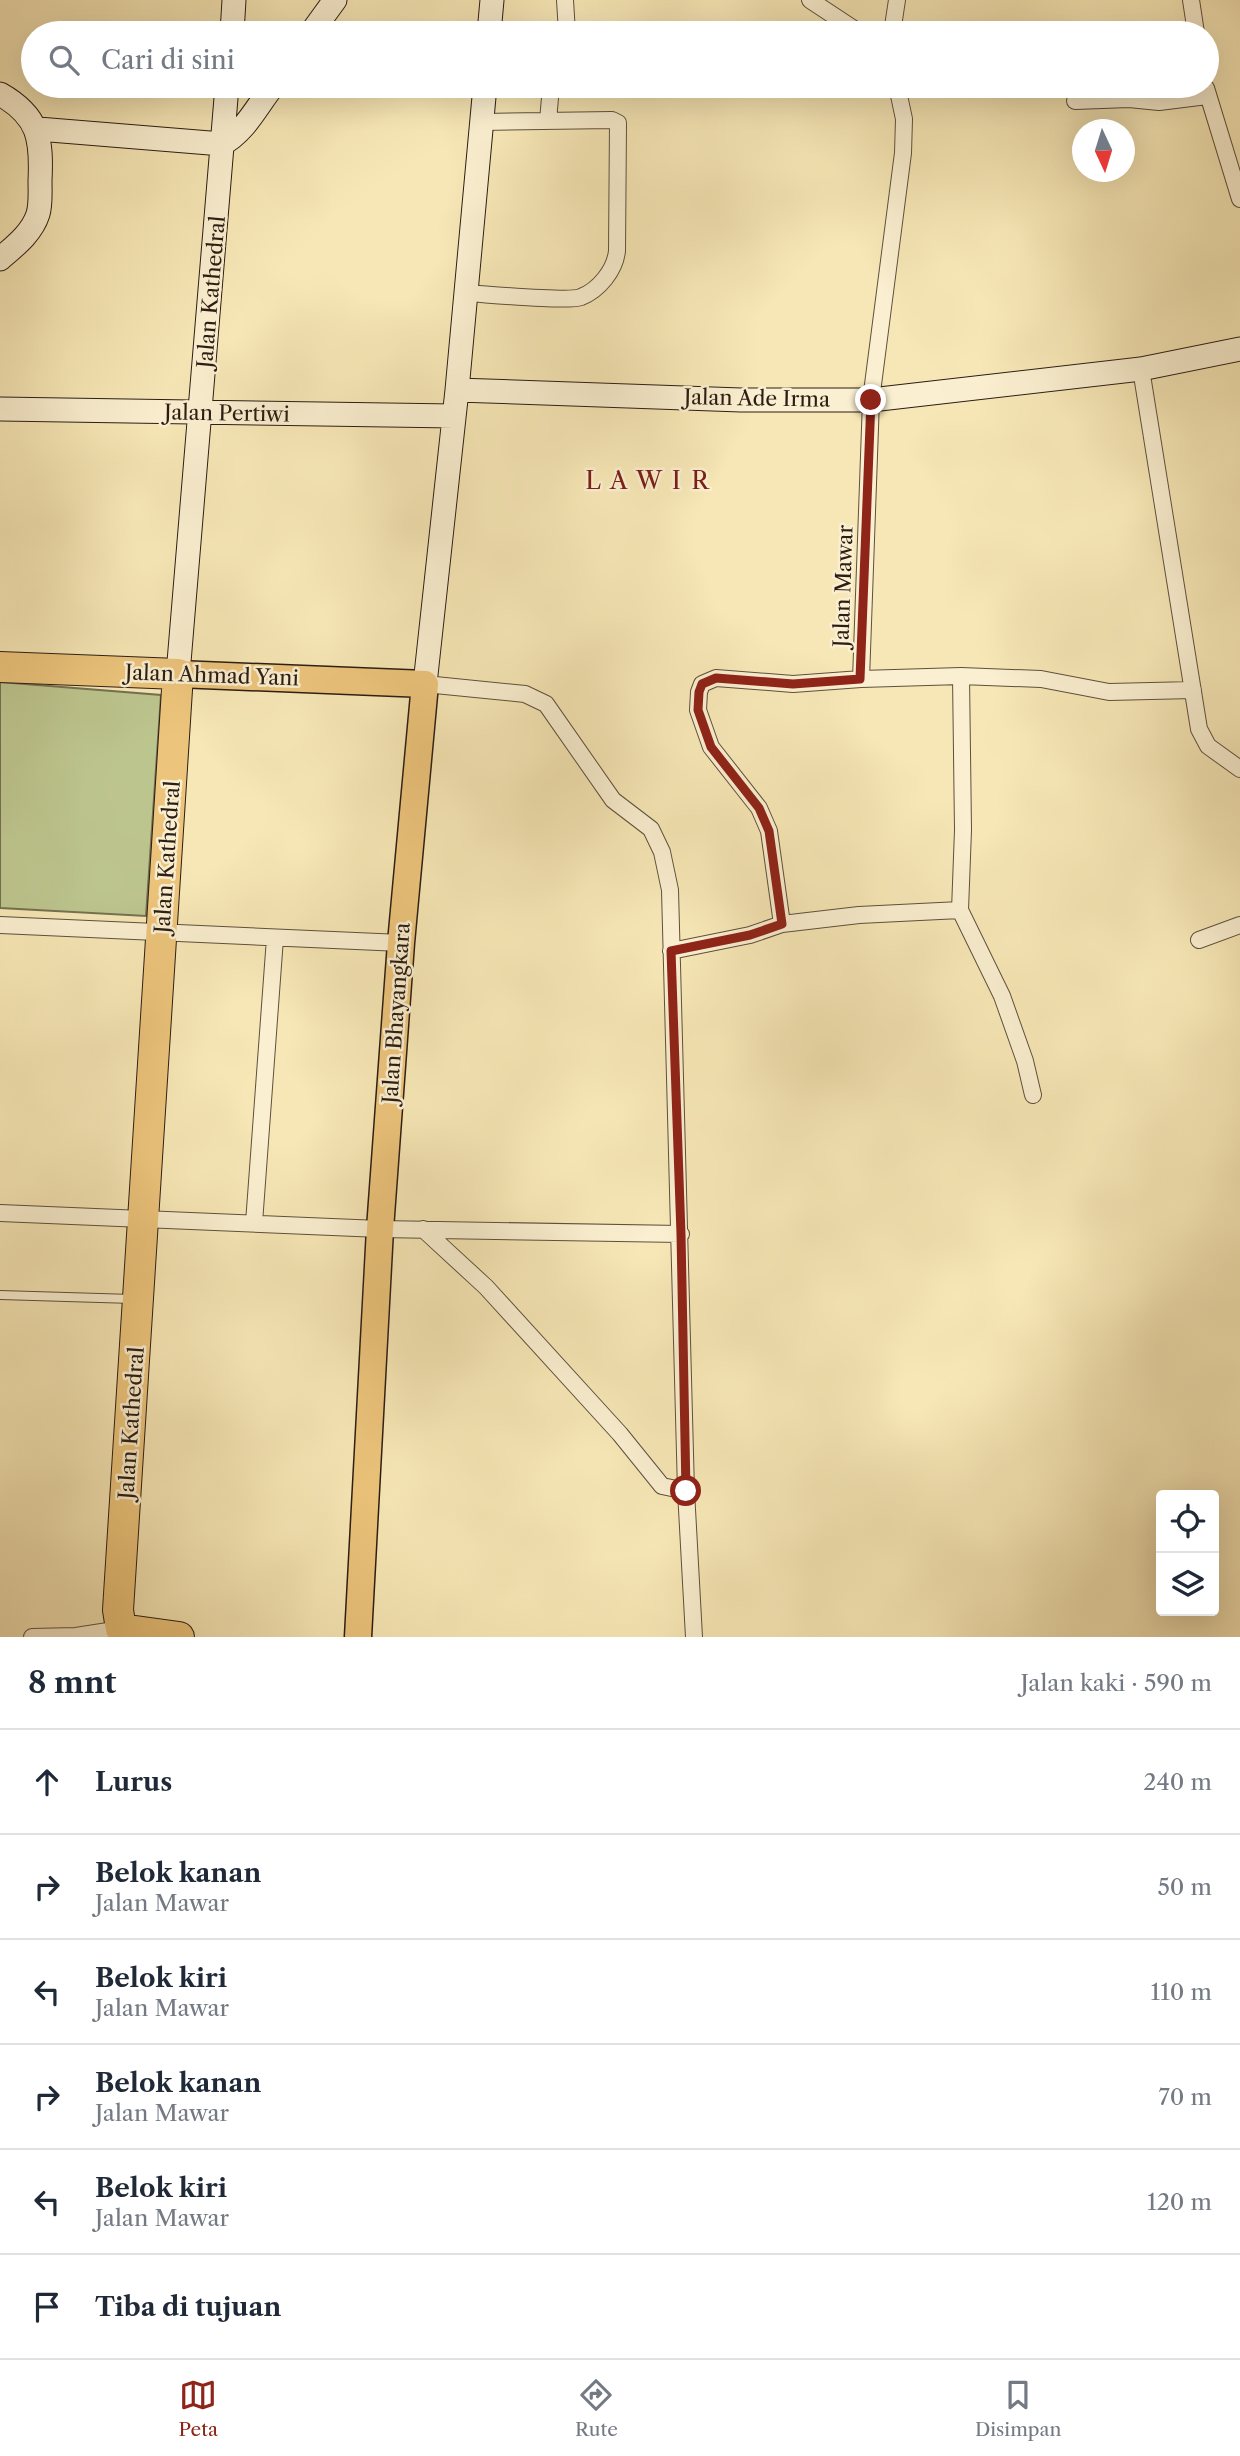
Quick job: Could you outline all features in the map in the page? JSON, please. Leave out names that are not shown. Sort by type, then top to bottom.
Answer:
[{"type":"highway","name":"Jalan Ahmad Yani","points":[[0,667],[178,674]]},
{"type":"highway","name":"Jalan Kathedral","points":[[122,1633],[118,1610],[178,674]]},
{"type":"highway","points":[[122,1633],[179,1637]]},
{"type":"main road","name":"Jalan Ahmad Yani","points":[[178,674],[425,684]]},
{"type":"main road","name":"Jalan Bhayangkara","points":[[358,1637],[380,1229],[401,943],[425,684]]},
{"type":"street","points":[[233,21],[234,0]]},
{"type":"street","points":[[320,21],[335,0]]},
{"type":"street","points":[[490,21],[492,0]]},
{"type":"street","points":[[565,0],[566,21]]},
{"type":"street","points":[[810,0],[842,21]]},
{"type":"street","points":[[894,21],[897,0]]},
{"type":"street","points":[[1191,0],[1194,21]]},
{"type":"street","points":[[0,94],[13,101],[38,130],[42,152],[38,214],[24,239],[0,259]]},
{"type":"street","name":"Jalan Kathedral","points":[[178,674],[227,98]]},
{"type":"street","points":[[38,130],[222,144],[242,129],[264,98]]},
{"type":"street","name":"Jalan Bhayangkara","points":[[425,684],[457,390],[484,98]]},
{"type":"street","points":[[548,121],[550,98]]},
{"type":"street","name":"Jalan Mawar","points":[[860,679],[871,400],[903,153],[904,119],[900,98]]},
{"type":"street","points":[[1075,101],[1129,99],[1152,102],[1172,98]]},
{"type":"street","points":[[1208,98],[1240,199]]},
{"type":"street","points":[[466,293],[579,298],[599,286],[615,261],[620,129],[618,123],[612,120],[482,122]]},
{"type":"street","name":"Jalan Ade Irma","points":[[457,390],[741,400],[871,400],[1141,369],[1240,349]]},
{"type":"street","points":[[1141,369],[1199,729],[1203,739],[1221,757],[1240,768]]},
{"type":"street","name":"Jalan Pertiwi","points":[[0,409],[454,416]]},
{"type":"street","points":[[782,924],[769,831],[759,808],[711,747],[698,710],[699,688],[702,684],[716,678],[793,684],[961,676],[1041,679],[1117,693],[1193,690]]},
{"type":"street","points":[[961,676],[963,831],[960,910],[1002,996],[1025,1061],[1033,1095]]},
{"type":"street","points":[[425,684],[525,694],[545,704],[612,800],[651,830],[662,852],[670,890],[686,1491],[694,1637]]},
{"type":"street","points":[[671,951],[750,935],[782,924],[859,915],[960,910]]},
{"type":"street","points":[[0,925],[401,943]]},
{"type":"street","points":[[1199,940],[1240,925]]},
{"type":"street","points":[[254,1223],[275,938]]},
{"type":"street","points":[[0,1213],[380,1229],[681,1234]]},
{"type":"street","points":[[423,1229],[486,1287],[620,1434],[662,1486],[686,1491]]},
{"type":"street","points":[[32,1637],[122,1633]]},
{"type":"lane","points":[[0,1295],[140,1299]]},
{"type":"green space","points":[[0,682],[161,695],[146,916],[0,908]]},
{"type":"district","name":"L A W I R","points":[[648,480]]},
{"type":"route","points":[[686,1491],[681,1234],[671,951],[750,935],[782,924],[769,831],[759,808],[711,747],[698,710],[699,688],[716,678],[793,684],[860,679],[871,400]]}]
